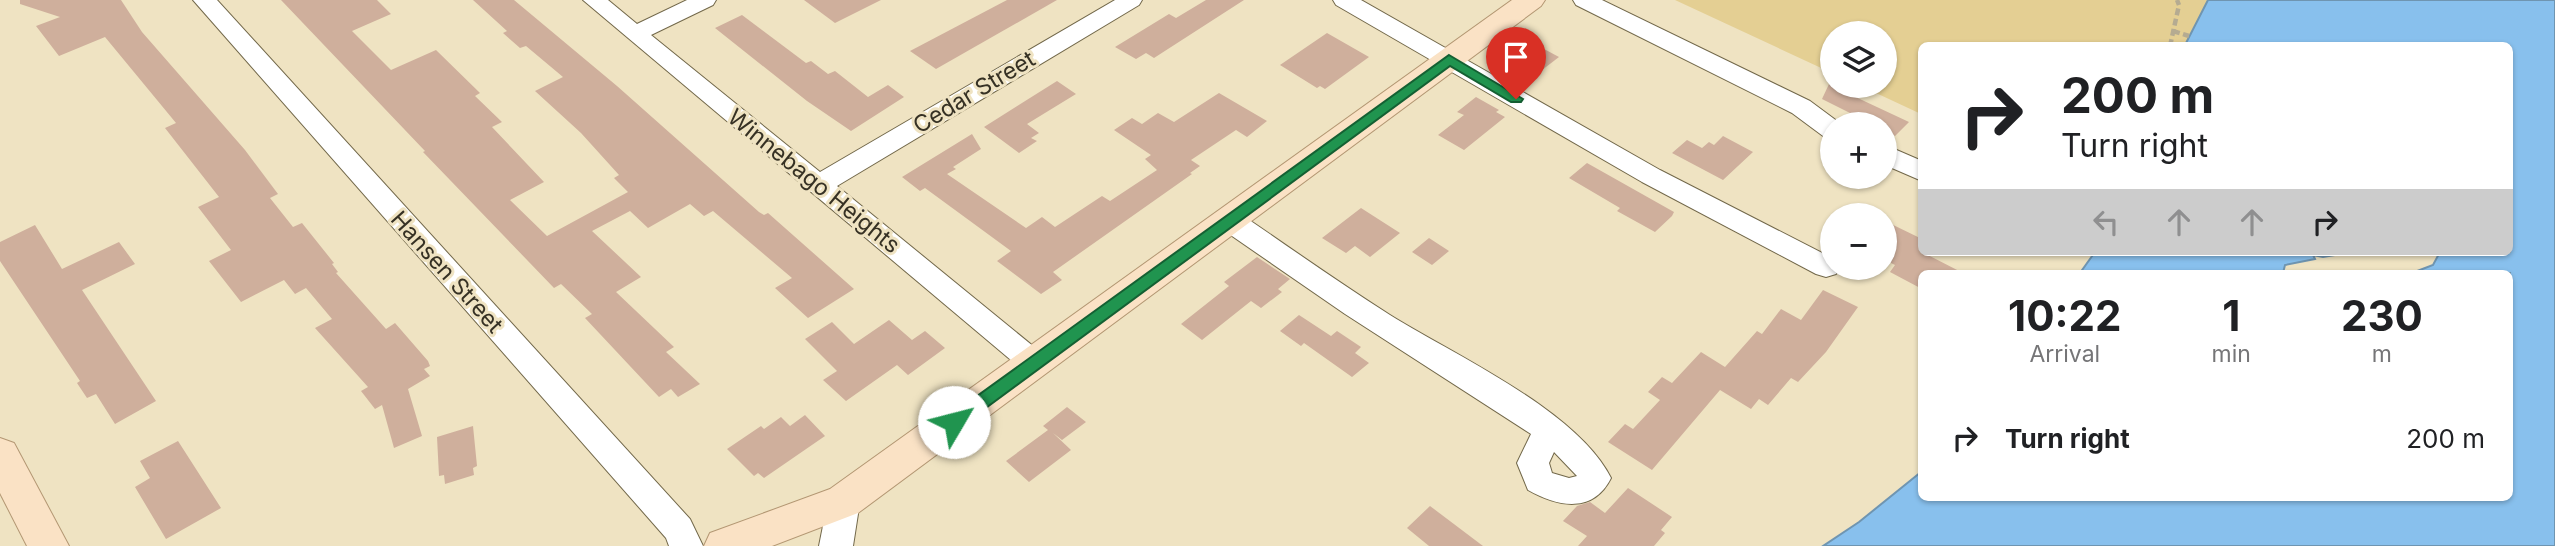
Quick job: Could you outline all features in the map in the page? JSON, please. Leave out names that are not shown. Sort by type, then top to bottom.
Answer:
[{"type":"main road","points":[[725,546],[844,501],[1531,0]]},
{"type":"main road","points":[[0,454],[48,546]]},
{"type":"street","name":"Hansen Street","points":[[205,0],[678,529],[686,546]]},
{"type":"street","name":"Winnebago Heights","points":[[594,0],[1034,363]]},
{"type":"street","points":[[635,34],[705,0]]},
{"type":"street","name":"Cedar Street","points":[[818,185],[1131,0]]},
{"type":"street","points":[[1345,0],[1662,182],[1820,264]]},
{"type":"street","points":[[1584,0],[1801,107],[1820,121]]},
{"type":"street","points":[[1897,160],[1918,170]]},
{"type":"street","points":[[1229,220],[1399,335],[1463,372],[1548,431]]},
{"type":"street","points":[[836,546],[844,501]]},
{"type":"path","points":[[2171,42],[2179,5],[2177,0]]},
{"type":"path","points":[[2174,31],[2189,36]]},
{"type":"shaded area","points":[[1675,0],[2208,0],[2187,42],[1918,42],[1918,113],[1887,98],[1897,98],[1897,21],[1820,21],[1820,67]]},
{"type":"water","points":[[2208,0],[2555,0],[2555,546],[1823,546],[1859,522],[1918,474],[1918,501],[2513,501],[2513,270],[2420,270],[2433,265],[2438,256],[2513,256],[2513,42],[2187,42]]},
{"type":"water","points":[[2092,256],[2314,256],[2315,259],[2285,265],[2284,270],[2082,270]]},
{"type":"building","points":[[20,0],[121,0],[142,32],[245,150],[278,194],[270,198],[293,227],[302,223],[334,263],[332,264],[338,272],[336,273],[386,329],[395,323],[428,361],[430,366],[424,369],[430,376],[408,389],[422,436],[394,448],[382,405],[375,409],[361,391],[368,387],[315,328],[332,319],[306,288],[295,294],[284,280],[241,302],[209,261],[231,250],[198,207],[219,197],[165,128],[176,123],[105,37],[59,56],[36,26],[60,17],[20,4]]},
{"type":"building","points":[[281,0],[377,0],[391,14],[352,31],[391,70],[436,50],[480,93],[475,96],[502,122],[492,127],[544,182],[510,200],[547,236],[628,192],[614,178],[619,175],[581,133],[535,91],[563,77],[526,46],[520,48],[503,33],[507,31],[473,0],[514,0],[617,86],[759,212],[764,215],[768,213],[854,289],[808,318],[775,288],[792,278],[713,211],[704,216],[690,204],[648,228],[630,211],[592,231],[641,277],[616,292],[674,347],[666,352],[700,384],[678,397],[671,389],[659,397],[585,318],[592,314],[561,284],[554,288]]},
{"type":"building","points":[[804,0],[881,0],[835,23]]},
{"type":"building","points":[[1007,0],[1057,0],[936,69],[910,51]]},
{"type":"building","points":[[1206,0],[1244,0],[1154,58],[1146,53],[1136,59],[1115,47],[1169,14],[1176,18]]},
{"type":"building","points":[[742,15],[806,63],[811,61],[828,74],[835,71],[868,97],[888,85],[904,97],[851,131],[807,101],[715,28]]},
{"type":"building","points":[[1327,33],[1369,57],[1325,89],[1320,86],[1317,88],[1280,65]]},
{"type":"building","points":[[1531,42],[1559,57],[1529,80],[1501,65]]},
{"type":"building","points":[[1057,81],[1076,94],[1027,124],[1039,133],[1031,138],[1037,141],[1019,153],[984,127]]},
{"type":"building","points":[[1219,93],[1267,121],[1247,137],[1236,130],[1191,160],[1200,166],[1190,173],[1192,174],[1053,272],[1062,280],[1041,294],[997,261],[1011,251],[925,188],[920,191],[902,177],[972,134],[981,149],[947,174],[1026,228],[1042,217],[1055,227],[1102,196],[1110,201],[1157,170],[1145,159],[1151,155],[1114,130],[1132,118],[1142,124],[1158,113],[1174,122]]},
{"type":"building","points":[[1476,97],[1499,110],[1496,112],[1505,117],[1464,150],[1438,135],[1464,115],[1457,112]]},
{"type":"building","points":[[1858,98],[1888,112],[1848,112],[1822,99]]},
{"type":"building","points":[[1897,116],[1909,122],[1897,134]]},
{"type":"building","points":[[1723,136],[1753,152],[1723,180],[1672,153],[1687,140],[1702,148],[1709,142],[1714,145]]},
{"type":"building","points":[[1587,163],[1674,212],[1672,216],[1655,232],[1617,211],[1620,208],[1569,178]]},
{"type":"building","points":[[1361,208],[1400,233],[1370,257],[1355,246],[1346,253],[1322,238]]},
{"type":"building","points":[[35,225],[62,269],[119,242],[135,264],[82,290],[156,401],[115,424],[96,394],[87,398],[77,383],[80,381],[0,261],[0,242]]},
{"type":"building","points":[[1897,227],[1918,237],[1918,256],[1930,256],[1957,270],[1918,270],[1918,287],[1897,276]]},
{"type":"building","points":[[1429,238],[1449,251],[1432,265],[1412,252]]},
{"type":"building","points":[[1257,257],[1290,279],[1278,289],[1282,292],[1261,308],[1251,301],[1202,340],[1181,324],[1229,286],[1224,282]]},
{"type":"building","points":[[1823,290],[1858,307],[1826,352],[1798,382],[1791,378],[1768,405],[1759,399],[1751,409],[1720,390],[1652,470],[1608,442],[1625,424],[1633,429],[1660,400],[1648,392],[1662,377],[1672,383],[1701,352],[1725,367],[1757,331],[1762,334],[1781,309],[1801,320]]},
{"type":"building","points":[[1299,315],[1331,336],[1337,331],[1361,347],[1355,353],[1369,363],[1352,377],[1304,343],[1301,346],[1280,331]]},
{"type":"building","points":[[889,320],[912,340],[925,331],[945,348],[908,375],[897,365],[846,401],[823,380],[837,371],[805,339],[832,322],[854,344]]},
{"type":"building","points":[[1067,407],[1086,422],[1062,440],[1053,433],[1071,450],[1029,482],[1006,461],[1048,430],[1043,426]]},
{"type":"building","points":[[805,415],[825,436],[764,478],[758,473],[754,476],[727,449],[761,426],[764,429],[781,417],[790,426]]},
{"type":"building","points":[[473,426],[477,466],[473,468],[474,475],[445,484],[444,475],[439,476],[437,437]]},
{"type":"building","points":[[178,441],[221,508],[166,539],[135,487],[150,478],[140,461]]},
{"type":"building","points":[[1628,488],[1672,517],[1661,530],[1665,533],[1654,546],[1578,546],[1587,536],[1563,521],[1577,506],[1590,502],[1605,513]]},
{"type":"building","points":[[1430,506],[1483,546],[1429,546],[1407,528]]},
{"type":"route","points":[[954,422],[1449,59],[1516,99]]}]
